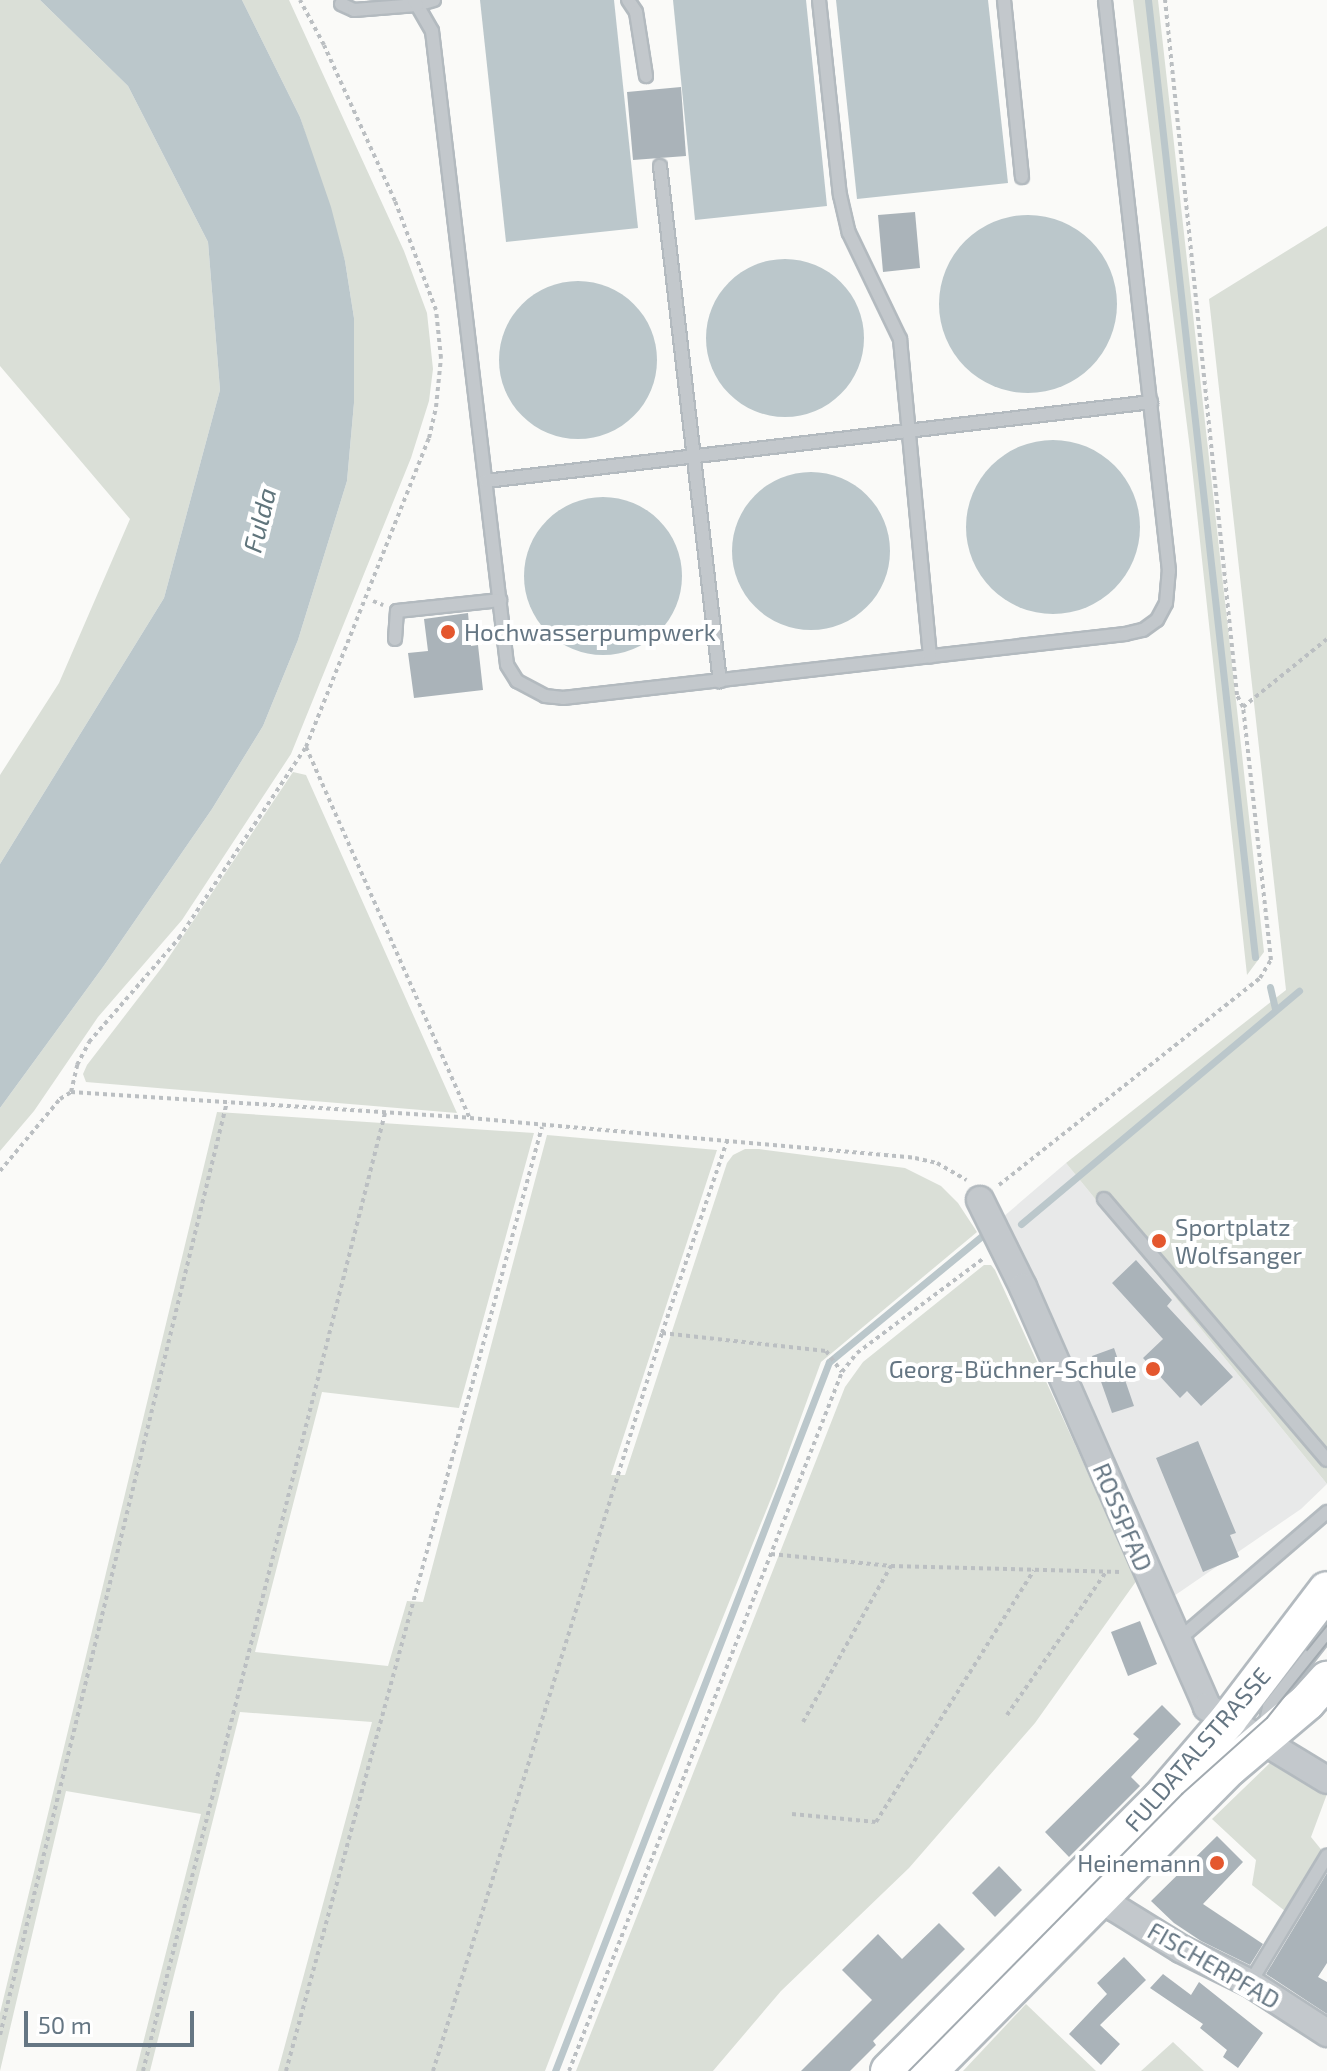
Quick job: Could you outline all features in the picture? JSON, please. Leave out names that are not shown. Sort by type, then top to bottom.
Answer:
[{"type":"main road","name":"FULDATALSTRASSE","points":[[889,2071],[1161,1798],[1228,1720],[1327,1590]]},
{"type":"main road","name":"FULDATALSTRASSE","points":[[929,2071],[1229,1768],[1266,1724],[1327,1680]]},
{"type":"street","name":"ROSSPFAD","points":[[980,1200],[1207,1707],[1228,1720],[1266,1724],[1327,1780]]},
{"type":"street","name":"FISCHERPFAD","points":[[1103,1896],[1115,1908],[1181,1949],[1250,1983],[1327,2033]]},
{"type":"lane","points":[[341,4],[354,10],[434,0]]},
{"type":"lane","points":[[628,0],[636,12],[646,76]]},
{"type":"lane","points":[[819,0],[840,195],[849,233],[900,339],[930,657]]},
{"type":"lane","points":[[1004,0],[1022,177]]},
{"type":"lane","points":[[416,3],[432,31],[507,665],[517,681],[545,696],[563,698],[1125,634],[1143,630],[1157,620],[1169,584],[1105,0]]},
{"type":"lane","points":[[660,166],[720,682]]},
{"type":"lane","points":[[486,481],[1151,402]]},
{"type":"lane","points":[[395,639],[397,611],[500,600]]},
{"type":"lane","points":[[1104,1199],[1327,1460]]},
{"type":"lane","points":[[1177,1641],[1327,1512]]},
{"type":"lane","points":[[1266,1724],[1327,1633]]},
{"type":"lane","points":[[1250,1983],[1327,1856]]},
{"type":"path","points":[[71,1092],[77,1065],[89,1042],[179,938],[306,747],[429,438],[441,358],[436,310],[409,232],[324,45],[300,0]]},
{"type":"path","points":[[0,1171],[60,1099],[71,1092],[470,1118],[937,1163],[970,1183],[980,1200],[1269,968],[1271,947],[1243,707],[1237,695],[1165,0]]},
{"type":"path","points":[[1243,707],[1327,639]]},
{"type":"path","points":[[306,747],[470,1118]]},
{"type":"path","points":[[0,2035],[227,1102]]},
{"type":"path","points":[[143,2071],[385,1113]]},
{"type":"path","points":[[286,2071],[542,1127]]},
{"type":"path","points":[[433,2071],[662,1333],[727,1141]]},
{"type":"path","points":[[569,2071],[842,1372],[857,1353],[1001,1244]]},
{"type":"path","points":[[662,1333],[826,1351],[842,1372]]},
{"type":"path","points":[[771,1554],[891,1566],[1147,1573]]},
{"type":"path","points":[[803,1722],[891,1566]]},
{"type":"path","points":[[792,1814],[876,1822],[1034,1570]]},
{"type":"path","points":[[1007,1715],[1106,1572]]},
{"type":"shaded area","points":[[0,0],[40,0],[128,86],[208,242],[220,390],[164,598],[0,864],[0,775],[59,683],[130,519],[0,366]]},
{"type":"shaded area","points":[[242,0],[289,0],[404,251],[427,313],[433,369],[429,401],[411,458],[291,754],[182,920],[98,1017],[34,1111],[0,1151],[0,1108],[103,967],[212,809],[263,726],[298,640],[347,481],[354,403],[354,318],[345,261],[300,117]]},
{"type":"shaded area","points":[[1133,0],[1158,0],[1264,952],[1247,975],[1190,449]]},
{"type":"shaded area","points":[[1327,226],[1327,1484],[1066,1163],[1286,990],[1209,299]]},
{"type":"shaded area","points":[[293,772],[306,775],[457,1113],[86,1082],[83,1074],[87,1065],[163,966]]},
{"type":"shaded area","points":[[217,1112],[534,1133],[459,1408],[322,1392],[255,1652],[388,1666],[407,1601],[423,1602],[547,1135],[717,1150],[611,1475],[625,1475],[727,1163],[733,1155],[745,1149],[759,1149],[905,1168],[941,1186],[958,1203],[977,1232],[821,1362],[776,1486],[648,1803],[545,2071],[278,2071],[372,1722],[240,1712],[150,2071],[136,2071],[201,1814],[66,1791],[0,2071],[0,2013]]},
{"type":"shaded area","name":"Georg-Büchner-Schule","points":[[1066,1163],[1327,1484],[1301,1509],[1171,1598],[1024,1254],[1003,1217]]},
{"type":"shaded area","points":[[984,1265],[991,1265],[995,1270],[1137,1580],[1035,1723],[909,1868],[781,1991],[713,2071],[576,2071],[845,1387],[863,1362]]},
{"type":"shaded area","points":[[1272,1761],[1327,1794],[1311,1837],[1324,1853],[1285,1911],[1252,1885],[1256,1860],[1212,1819]]},
{"type":"shaded area","points":[[1026,2004],[1096,2071],[963,2071]]},
{"type":"shaded area","points":[[1173,2042],[1204,2071],[1141,2071]]},
{"type":"water","name":"Fulda","points":[[40,0],[242,0],[300,117],[331,207],[345,261],[354,318],[354,403],[347,481],[298,640],[263,726],[212,809],[103,967],[0,1108],[0,864],[164,598],[220,390],[208,242],[128,86]]},
{"type":"water","points":[[480,0],[614,0],[638,228],[506,242]]},
{"type":"water","points":[[673,0],[806,0],[827,206],[695,220]]},
{"type":"water","points":[[836,0],[988,0],[1008,183],[857,199]]},
{"type":"water","points":[[1028,215],[1062,222],[1091,241],[1110,270],[1117,304],[1110,338],[1091,367],[1062,386],[1028,393],[994,386],[965,367],[946,338],[939,304],[946,270],[965,241],[994,222]]},
{"type":"water","points":[[785,259],[815,265],[841,282],[858,308],[864,338],[858,368],[841,394],[815,411],[785,417],[755,411],[729,394],[712,368],[706,338],[712,308],[729,282],[755,265]]},
{"type":"water","points":[[578,281],[608,287],[634,304],[651,330],[657,360],[651,390],[634,416],[608,433],[578,439],[548,433],[522,416],[505,390],[499,360],[505,330],[522,304],[548,287]]},
{"type":"water","points":[[1053,440],[1086,447],[1114,466],[1133,494],[1140,527],[1133,560],[1114,588],[1086,607],[1053,614],[1020,607],[992,588],[973,560],[966,527],[973,494],[992,466],[1020,447]]},
{"type":"water","points":[[811,472],[841,478],[867,495],[884,521],[890,551],[884,581],[867,607],[841,624],[811,630],[781,624],[755,607],[738,581],[732,551],[738,521],[755,495],[781,478]]},
{"type":"water","points":[[603,497],[633,503],[659,520],[676,546],[682,576],[676,606],[659,632],[633,649],[603,655],[573,649],[547,632],[530,606],[524,576],[530,546],[547,520],[573,503]]},
{"type":"building","points":[[681,87],[686,156],[633,160],[627,92]]},
{"type":"building","points":[[915,212],[920,268],[883,272],[878,215]]},
{"type":"building","points":[[468,613],[471,646],[478,645],[483,690],[414,698],[408,653],[428,651],[424,619]]},
{"type":"building","points":[[1136,1260],[1172,1300],[1167,1306],[1233,1377],[1201,1406],[1187,1391],[1180,1398],[1143,1358],[1163,1339],[1112,1283]]},
{"type":"building","points":[[1114,1348],[1134,1406],[1112,1413],[1092,1356]]},
{"type":"building","points":[[1198,1441],[1236,1533],[1230,1535],[1239,1557],[1203,1572],[1156,1458]]},
{"type":"building","points":[[1140,1621],[1157,1664],[1128,1676],[1111,1632]]},
{"type":"building","points":[[1162,1705],[1181,1724],[1131,1777],[1140,1786],[1069,1857],[1045,1832],[1139,1739],[1133,1734]]},
{"type":"building","points":[[1217,1836],[1243,1862],[1203,1904],[1263,1944],[1250,1965],[1201,1941],[1174,1923],[1151,1901]]},
{"type":"building","points":[[999,1866],[1022,1890],[995,1917],[972,1893]]},
{"type":"building","points":[[1327,1873],[1327,1963],[1318,1977],[1327,1982],[1327,2014],[1266,1974]]},
{"type":"building","points":[[939,1923],[965,1949],[873,2041],[876,2045],[850,2071],[801,2071],[872,2000],[842,1970],[878,1934],[902,1959]]},
{"type":"building","points":[[1124,1957],[1146,1980],[1100,2025],[1120,2044],[1101,2065],[1069,2034],[1107,1994],[1097,1983]]},
{"type":"building","points":[[1163,1974],[1191,1995],[1199,1982],[1263,2033],[1238,2068],[1223,2057],[1227,2050],[1200,2028],[1203,2024],[1150,1988]]},
{"type":"waterway","points":[[1148,0],[1255,957]]},
{"type":"waterway","points":[[1270,987],[1275,1009]]},
{"type":"waterway","points":[[1021,1224],[1299,991]]},
{"type":"waterway","points":[[555,2071],[829,1362],[983,1235]]},
{"type":"tram line","points":[[1307,1650],[1327,1625]]},
{"type":"tram line","points":[[909,2071],[1182,1794],[1267,1718],[1327,1643]]},
{"type":"place","name":"Hochwasserpumpwerk","points":[[448,632]]},
{"type":"place","name":"Sportplatz Wolfsanger","points":[[1159,1241]]},
{"type":"place","name":"Georg-Büchner-Schule","points":[[1153,1369]]},
{"type":"place","name":"Heinemann","points":[[1217,1863]]}]
